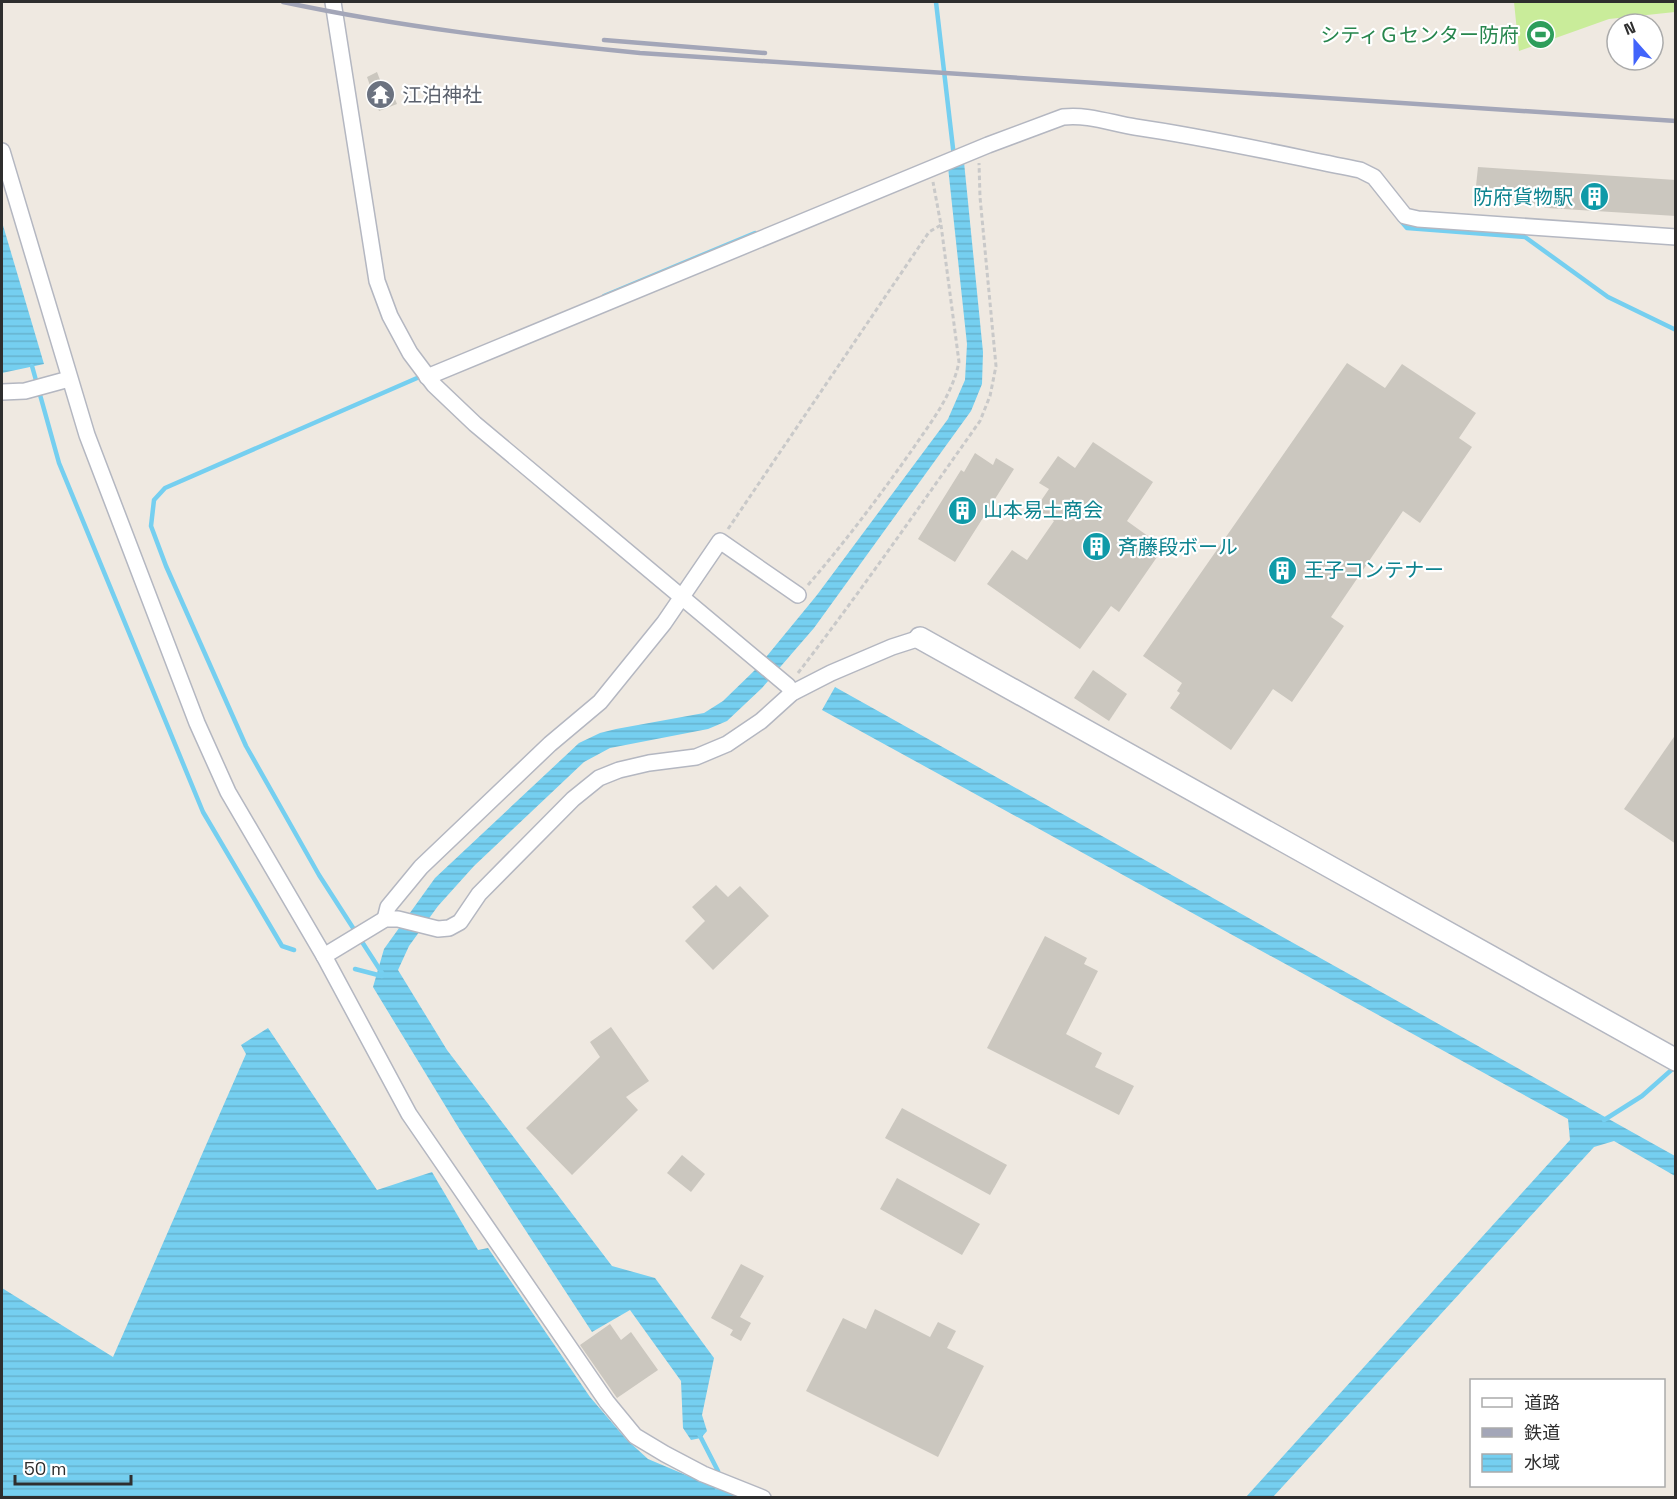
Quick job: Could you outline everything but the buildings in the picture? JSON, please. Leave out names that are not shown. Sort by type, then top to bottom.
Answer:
[{"type":"street","points":[[333,2],[377,281],[390,316],[410,353],[427,377],[475,424],[681,595],[786,686]]},
{"type":"street","points":[[427,377],[974,151],[1063,117],[1074,116],[1186,135],[1360,170],[1374,177],[1405,216],[1418,219],[1676,237]]},
{"type":"street","points":[[2,151],[87,435],[197,723],[228,792],[324,956],[409,1114],[607,1402],[635,1436],[703,1474],[764,1497]]},
{"type":"street","points":[[2,392],[25,391],[69,378]]},
{"type":"street","points":[[385,921],[388,907],[421,867],[550,744],[600,702],[664,623],[720,541],[798,596]]},
{"type":"street","points":[[324,956],[385,921],[438,929],[449,928],[460,922],[479,894],[573,799],[599,778],[639,765],[696,757],[727,744],[761,721],[786,686],[831,673],[892,647],[920,638],[1676,1060]]},
{"type":"path","points":[[786,686],[847,610],[980,421],[990,396],[996,366],[974,151]]},
{"type":"path","points":[[798,596],[832,557],[898,469],[938,412],[955,382],[959,362],[934,168]]},
{"type":"path","points":[[720,541],[929,232],[941,225]]},
{"type":"green space","name":"シティＧセンター防府","points":[[1514,2],[1675,2],[1675,12],[1605,12],[1605,20],[1519,51]]},
{"type":"water","points":[[964,162],[983,352],[982,384],[971,411],[814,628],[762,688],[727,721],[708,729],[610,748],[584,762],[474,866],[438,906],[409,946],[398,970],[447,1050],[612,1266],[655,1278],[714,1358],[702,1415],[707,1431],[701,1438],[691,1440],[683,1428],[681,1381],[630,1310],[592,1332],[460,1130],[373,987],[384,949],[435,878],[579,743],[600,733],[616,729],[704,713],[723,701],[757,668],[817,595],[948,419],[965,380],[967,344],[948,167]]},
{"type":"water","points":[[2,222],[44,364],[2,373]]},
{"type":"water","points":[[835,687],[1675,1156],[1675,1176],[1614,1141],[1594,1147],[1273,1497],[1246,1497],[1570,1140],[1568,1119],[822,710]]},
{"type":"water","points":[[268,1028],[377,1190],[432,1172],[478,1250],[488,1248],[590,1397],[626,1439],[648,1459],[738,1497],[2,1497],[2,1288],[113,1357],[246,1054],[241,1045]]},
{"type":"waterway","points":[[936,2],[954,157]]},
{"type":"waterway","points":[[1400,220],[1407,228],[1525,237],[1608,297],[1676,330]]},
{"type":"waterway","points":[[604,296],[755,233]]},
{"type":"waterway","points":[[32,366],[59,463],[203,812],[282,946],[294,950]]},
{"type":"waterway","points":[[382,973],[319,875],[246,746],[166,566],[151,526],[154,500],[165,488],[424,375]]},
{"type":"waterway","points":[[355,969],[382,976]]},
{"type":"waterway","points":[[1604,1120],[1642,1096],[1676,1066]]},
{"type":"waterway","points":[[699,1434],[718,1471],[717,1489]]},
{"type":"railway","points":[[283,2],[372,19],[461,32],[640,53],[1676,121]]},
{"type":"railway","points":[[604,40],[765,53]]},
{"type":"place","name":"シティＧセンター防府","points":[[1540,35]]},
{"type":"place","name":"江泊神社","points":[[381,95]]},
{"type":"place","name":"防府貨物駅","points":[[1594,197]]},
{"type":"place","name":"山本易土商会","points":[[962,510]]},
{"type":"place","name":"斉藤段ボール","points":[[1097,547]]},
{"type":"place","name":"王子コンテナー","points":[[1283,570]]}]
